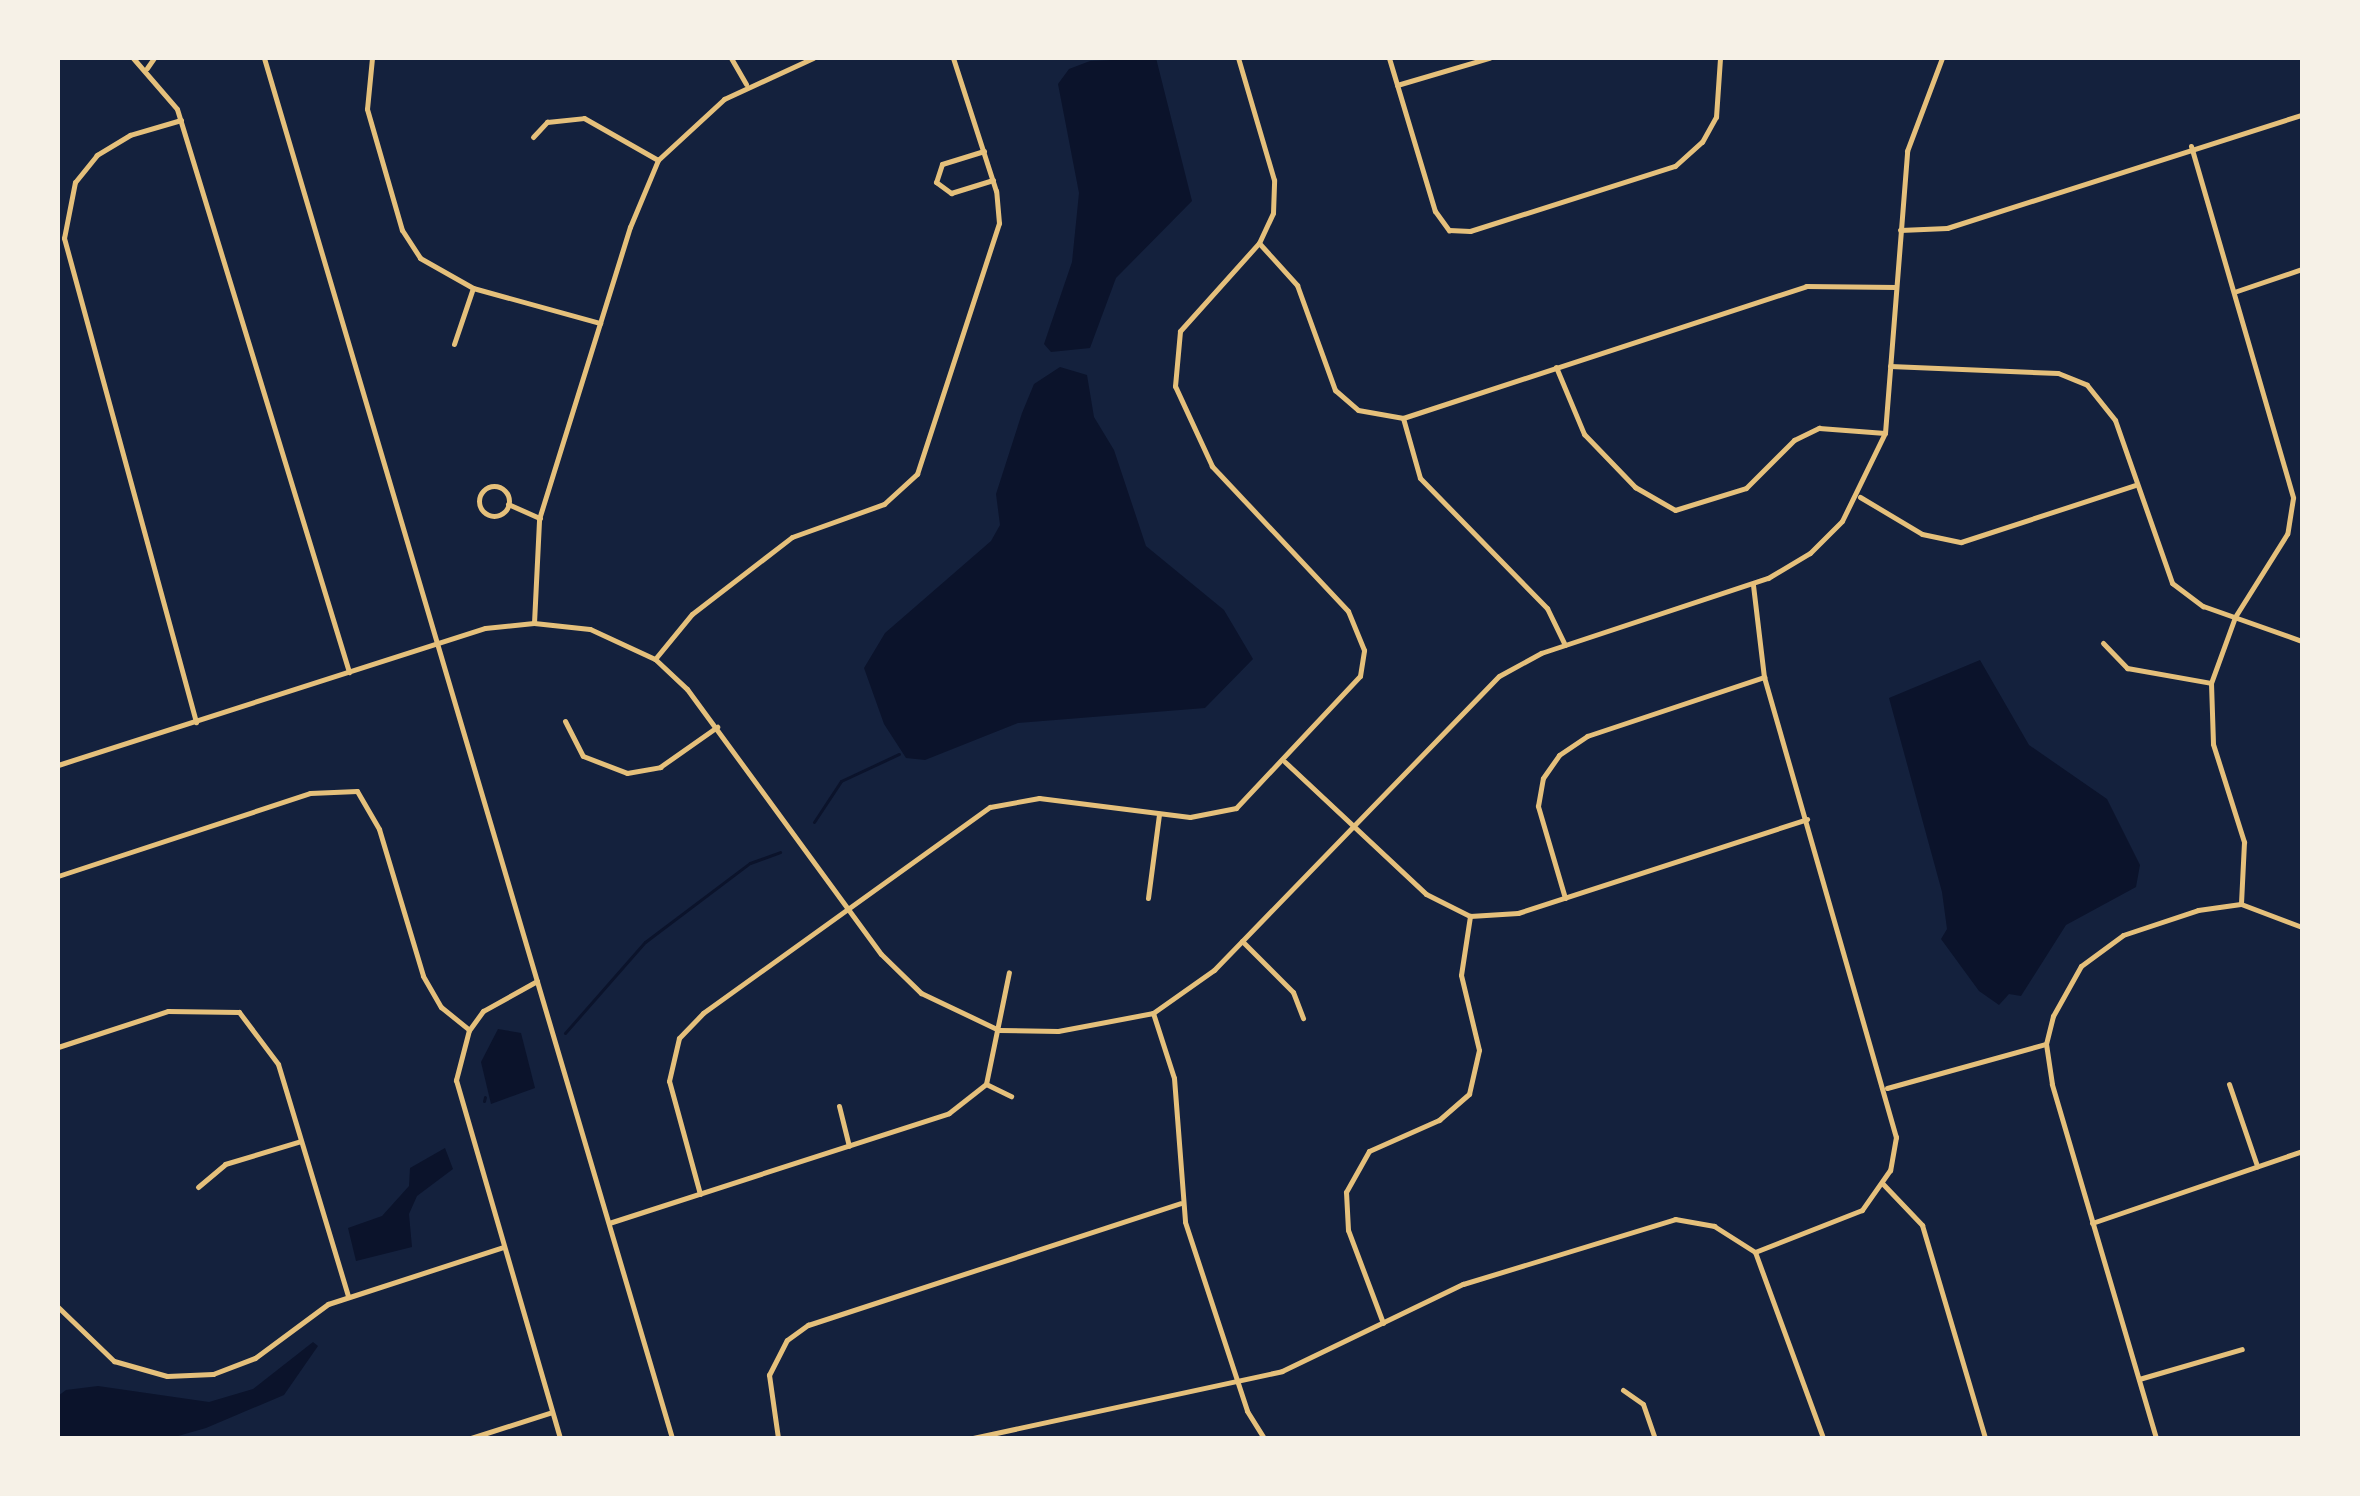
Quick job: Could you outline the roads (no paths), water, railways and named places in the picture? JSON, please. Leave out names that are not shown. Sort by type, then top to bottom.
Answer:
[{"type":"street","points":[[133,58],[147,68],[181,120],[349,672]]},
{"type":"street","points":[[147,68],[154,58]]},
{"type":"street","points":[[264,58],[672,1438]]},
{"type":"street","points":[[372,58],[367,109],[402,230],[431,267],[473,288],[600,323]]},
{"type":"street","points":[[731,58],[746,84]]},
{"type":"street","points":[[534,623],[540,518],[600,323],[658,160],[746,84],[813,58]]},
{"type":"street","points":[[655,659],[692,614],[792,537],[884,504],[917,474],[996,235],[993,180],[953,58]]},
{"type":"street","points":[[700,1194],[670,1091],[679,1038],[848,908],[1005,802],[1039,798],[1159,814],[1223,814],[1285,762],[1360,676],[1364,650],[1343,605],[1212,466],[1184,416],[1173,374],[1180,331],[1259,243],[1275,190],[1238,58]]},
{"type":"street","points":[[1389,58],[1435,211],[1449,230],[1470,231],[1675,166],[1702,142],[1716,117],[1720,58]]},
{"type":"street","points":[[1397,85],[1489,58]]},
{"type":"street","points":[[58,765],[437,644],[534,623],[590,629],[655,659],[717,727],[848,908],[911,986],[999,1030],[1071,1030],[1153,1013],[1198,985],[1487,685],[1565,645],[1753,585],[1810,553],[1860,497],[1885,433],[1910,140],[1942,58]]},
{"type":"street","points":[[1900,230],[1947,228],[2191,146],[2302,115]]},
{"type":"street","points":[[533,137],[547,122],[584,118],[658,160]]},
{"type":"street","points":[[181,120],[130,135],[97,155],[75,182],[64,238],[196,722]]},
{"type":"street","points":[[2191,146],[2293,506],[2287,534],[2235,617],[2211,683],[2213,744],[2244,842],[2241,904]]},
{"type":"street","points":[[984,151],[942,164],[936,182],[951,193],[993,180]]},
{"type":"street","points":[[1259,243],[1297,285],[1335,390],[1358,410],[1403,418],[1817,283],[1896,287]]},
{"type":"street","points":[[2234,292],[2302,269]]},
{"type":"street","points":[[454,344],[473,288]]},
{"type":"street","points":[[1890,366],[2079,380],[2110,411],[2172,583],[2203,606],[2302,641]]},
{"type":"street","points":[[1556,367],[1584,434],[1635,487],[1675,510],[1746,488],[1794,440],[1819,428],[1885,433]]},
{"type":"street","points":[[1403,418],[1420,478],[1547,608],[1565,645]]},
{"type":"street","points":[[1860,497],[1922,534],[1961,542],[2135,485]]},
{"type":"street","points":[[508,504],[488,514],[479,497],[497,486],[508,504],[540,518]]},
{"type":"street","points":[[1753,585],[1764,677],[1887,1088],[1896,1137],[1883,1184],[1841,1224],[1755,1252]]},
{"type":"street","points":[[2103,643],[2127,668],[2211,683]]},
{"type":"street","points":[[1565,898],[1538,806],[1543,778],[1559,755],[1587,736],[1764,677]]},
{"type":"street","points":[[565,721],[583,756],[627,773],[660,767],[717,727]]},
{"type":"street","points":[[1285,762],[1426,894],[1470,916],[1507,915],[1807,819]]},
{"type":"street","points":[[58,876],[310,793],[357,791],[379,829],[423,976],[441,1007],[469,1030]]},
{"type":"street","points":[[1148,898],[1159,814]]},
{"type":"street","points":[[2156,1438],[2092,1223],[2046,1044],[2062,989],[2105,945],[2198,910],[2241,904],[2302,927]]},
{"type":"street","points":[[1383,1323],[1348,1230],[1346,1192],[1369,1151],[1439,1120],[1469,1094],[1479,1050],[1461,975],[1470,916]]},
{"type":"street","points":[[1242,941],[1293,992],[1303,1018]]},
{"type":"street","points":[[609,1223],[949,1113],[986,1084],[1009,972]]},
{"type":"street","points":[[537,981],[494,1001],[469,1030],[457,1089],[560,1438]]},
{"type":"street","points":[[58,1047],[168,1011],[239,1012],[278,1064],[348,1296]]},
{"type":"street","points":[[1153,1013],[1174,1078],[1181,1203],[1236,1381],[1264,1438]]},
{"type":"street","points":[[1887,1088],[2046,1044]]},
{"type":"street","points":[[986,1084],[1011,1096]]},
{"type":"street","points":[[2229,1084],[2257,1166]]},
{"type":"street","points":[[839,1106],[849,1146]]},
{"type":"street","points":[[198,1187],[225,1164],[301,1141]]},
{"type":"street","points":[[2092,1223],[2302,1151]]},
{"type":"street","points":[[1883,1184],[1922,1225],[1985,1438]]},
{"type":"street","points":[[778,1438],[769,1375],[787,1340],[808,1325],[1181,1203]]},
{"type":"street","points":[[973,1438],[1296,1367],[1463,1284],[1658,1221],[1705,1223],[1755,1252],[1823,1438]]},
{"type":"street","points":[[58,1307],[114,1361],[190,1377],[255,1358],[314,1311],[348,1296],[503,1247]]},
{"type":"street","points":[[2139,1379],[2242,1349]]},
{"type":"street","points":[[1623,1390],[1643,1404],[1655,1438]]},
{"type":"street","points":[[471,1438],[552,1412]]},
{"type":"water","points":[[1156,58],[1192,201],[1116,278],[1090,348],[1051,352],[1044,344],[1072,262],[1079,193],[1058,84],[1069,69],[1090,61]]},
{"type":"water","points":[[1060,367],[1087,375],[1094,417],[1114,450],[1146,546],[1224,610],[1253,659],[1205,708],[1018,723],[925,760],[906,758],[884,724],[864,668],[885,633],[991,541],[1000,525],[996,494],[1022,413],[1034,384]]},
{"type":"water","points":[[1980,660],[2029,745],[2107,799],[2140,865],[2136,887],[2066,925],[2021,996],[2009,994],[1999,1005],[1979,991],[1941,939],[1947,929],[1942,892],[1889,698]]},
{"type":"water","points":[[498,1029],[521,1033],[535,1088],[491,1104],[481,1062]]},
{"type":"water","points":[[445,1148],[453,1169],[417,1196],[409,1214],[412,1247],[356,1261],[348,1228],[382,1216],[409,1186],[410,1168]]},
{"type":"water","points":[[313,1342],[318,1346],[284,1395],[206,1428],[171,1438],[58,1438],[58,1396],[66,1390],[98,1386],[209,1402],[253,1389]]},
{"type":"waterway","points":[[814,822],[841,781],[899,754]]},
{"type":"waterway","points":[[565,1033],[645,942],[750,863],[780,852]]},
{"type":"waterway","points":[[484,1101],[485,1097]]}]
